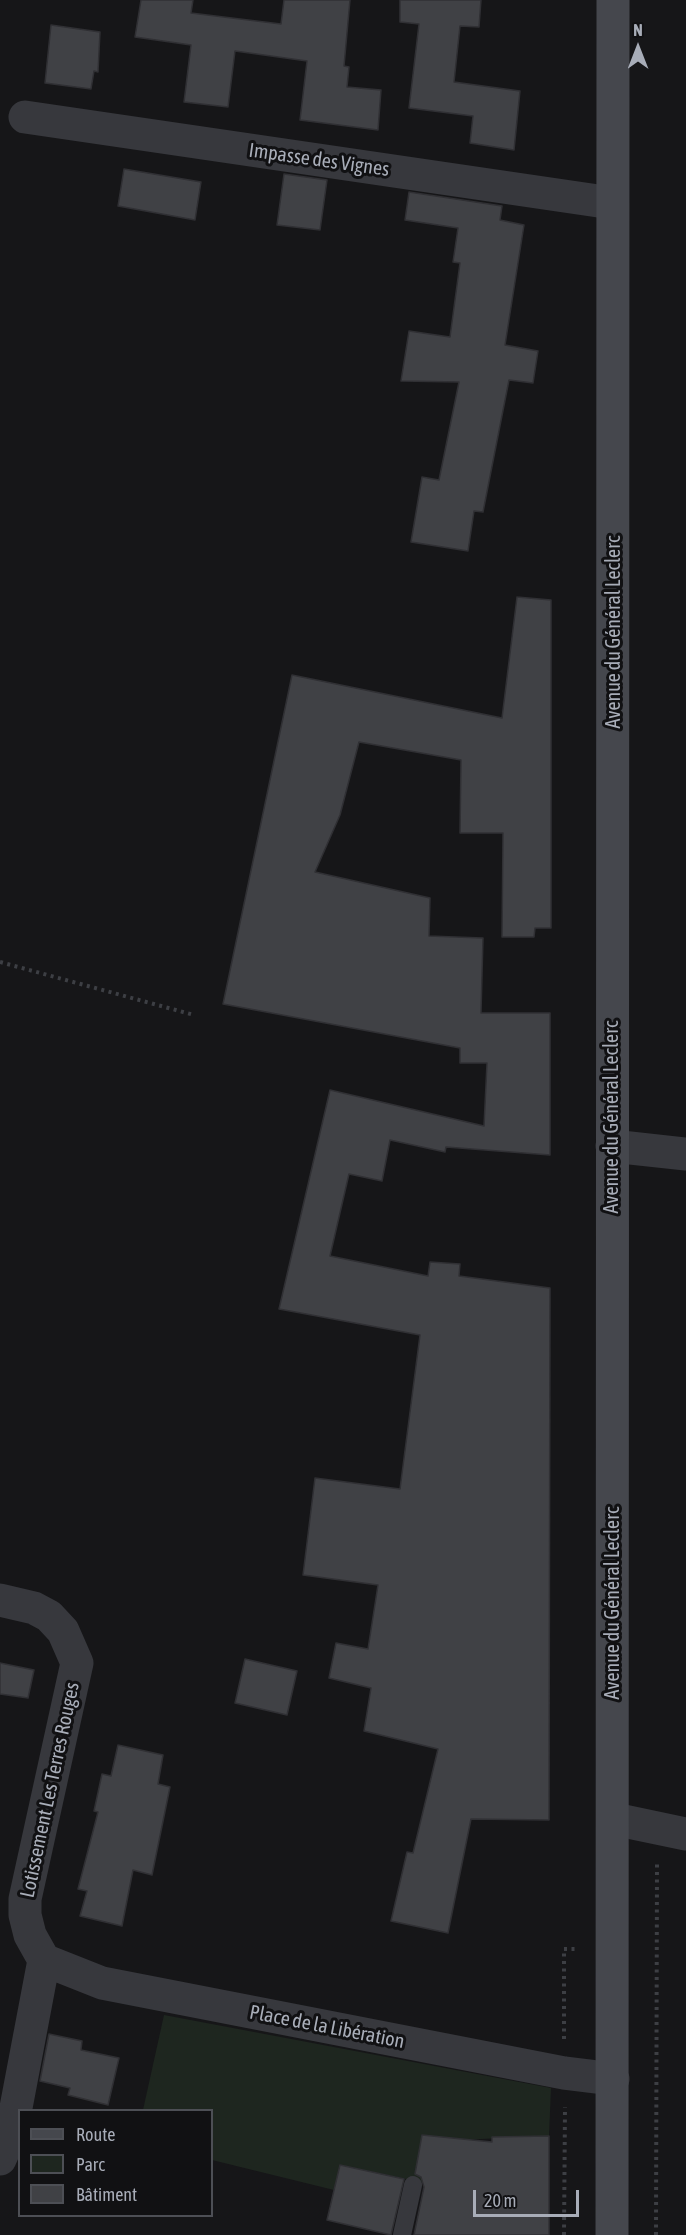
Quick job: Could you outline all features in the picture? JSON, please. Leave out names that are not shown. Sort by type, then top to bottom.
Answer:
[{"type":"main road","name":"Avenue du Général Leclerc","points":[[612,2235],[614,1819],[612,1146],[615,809],[612,203],[614,0]]},
{"type":"street","name":"Impasse des Vignes","points":[[25,117],[612,203]]},
{"type":"street","points":[[612,1146],[686,1154]]},
{"type":"street","name":"Lotissement Les Terres Rouges","points":[[0,1600],[34,1608],[49,1616],[63,1631],[77,1663],[25,1899],[25,1915],[30,1935],[44,1960]]},
{"type":"street","points":[[614,1819],[671,1831]]},
{"type":"street","points":[[0,2159],[11,2134],[44,1960]]},
{"type":"street","name":"Place de la Libération","points":[[44,1960],[102,1983],[564,2073],[613,2079]]},
{"type":"lane","points":[[402,2235],[412,2184]]},
{"type":"path","points":[[0,962],[194,1015]]},
{"type":"path","points":[[656,2235],[671,1831]]},
{"type":"green space","points":[[164,2015],[551,2088],[549,2136],[459,2140],[422,2135],[418,2158],[430,2161],[425,2183],[340,2165],[334,2190],[213,2160],[213,2109],[143,2109]]},
{"type":"building","points":[[141,0],[193,0],[191,13],[281,24],[284,0],[350,0],[344,66],[349,67],[347,87],[381,90],[378,130],[300,120],[307,61],[235,51],[228,107],[184,102],[191,45],[135,37]]},
{"type":"building","points":[[400,0],[481,0],[479,27],[460,26],[454,82],[520,91],[514,150],[470,143],[473,116],[409,108],[419,24],[400,22]]},
{"type":"building","points":[[51,25],[100,32],[98,72],[94,71],[91,89],[45,83]]},
{"type":"building","points":[[124,169],[201,182],[195,220],[118,206]]},
{"type":"building","points":[[284,174],[327,180],[320,230],[277,225]]},
{"type":"building","points":[[409,192],[502,206],[500,220],[524,225],[505,345],[538,351],[533,383],[509,380],[483,512],[474,511],[468,551],[411,542],[422,477],[439,480],[459,382],[401,381],[409,331],[450,337],[460,263],[453,262],[458,228],[405,220]]},
{"type":"building","points":[[517,597],[551,600],[551,928],[535,928],[534,937],[502,937],[503,833],[460,833],[461,760],[359,742],[340,815],[315,872],[430,898],[429,936],[483,938],[481,1013],[550,1013],[550,1155],[446,1147],[445,1152],[390,1140],[382,1181],[349,1174],[330,1256],[428,1276],[430,1262],[460,1264],[459,1276],[550,1288],[549,1820],[471,1819],[448,1933],[391,1921],[407,1852],[413,1853],[438,1749],[364,1731],[371,1688],[329,1678],[336,1643],[368,1649],[378,1585],[303,1575],[315,1478],[400,1489],[420,1335],[279,1309],[330,1090],[484,1126],[487,1063],[460,1063],[460,1048],[223,1004],[292,675],[502,718]]},
{"type":"building","points":[[245,1659],[297,1671],[287,1715],[235,1703]]},
{"type":"building","points":[[0,1663],[34,1670],[28,1698],[0,1694]]},
{"type":"building","points":[[118,1745],[163,1755],[158,1784],[170,1787],[152,1875],[133,1870],[122,1926],[80,1916],[87,1891],[78,1889],[98,1812],[94,1811],[102,1774],[111,1776]]},
{"type":"building","points":[[49,2034],[82,2041],[81,2050],[119,2058],[108,2105],[68,2095],[70,2088],[40,2081]]},
{"type":"building","points":[[422,2135],[492,2142],[492,2137],[549,2136],[549,2235],[414,2235],[424,2187],[421,2177],[415,2174]]},
{"type":"building","points":[[340,2165],[404,2179],[391,2235],[327,2220]]}]
